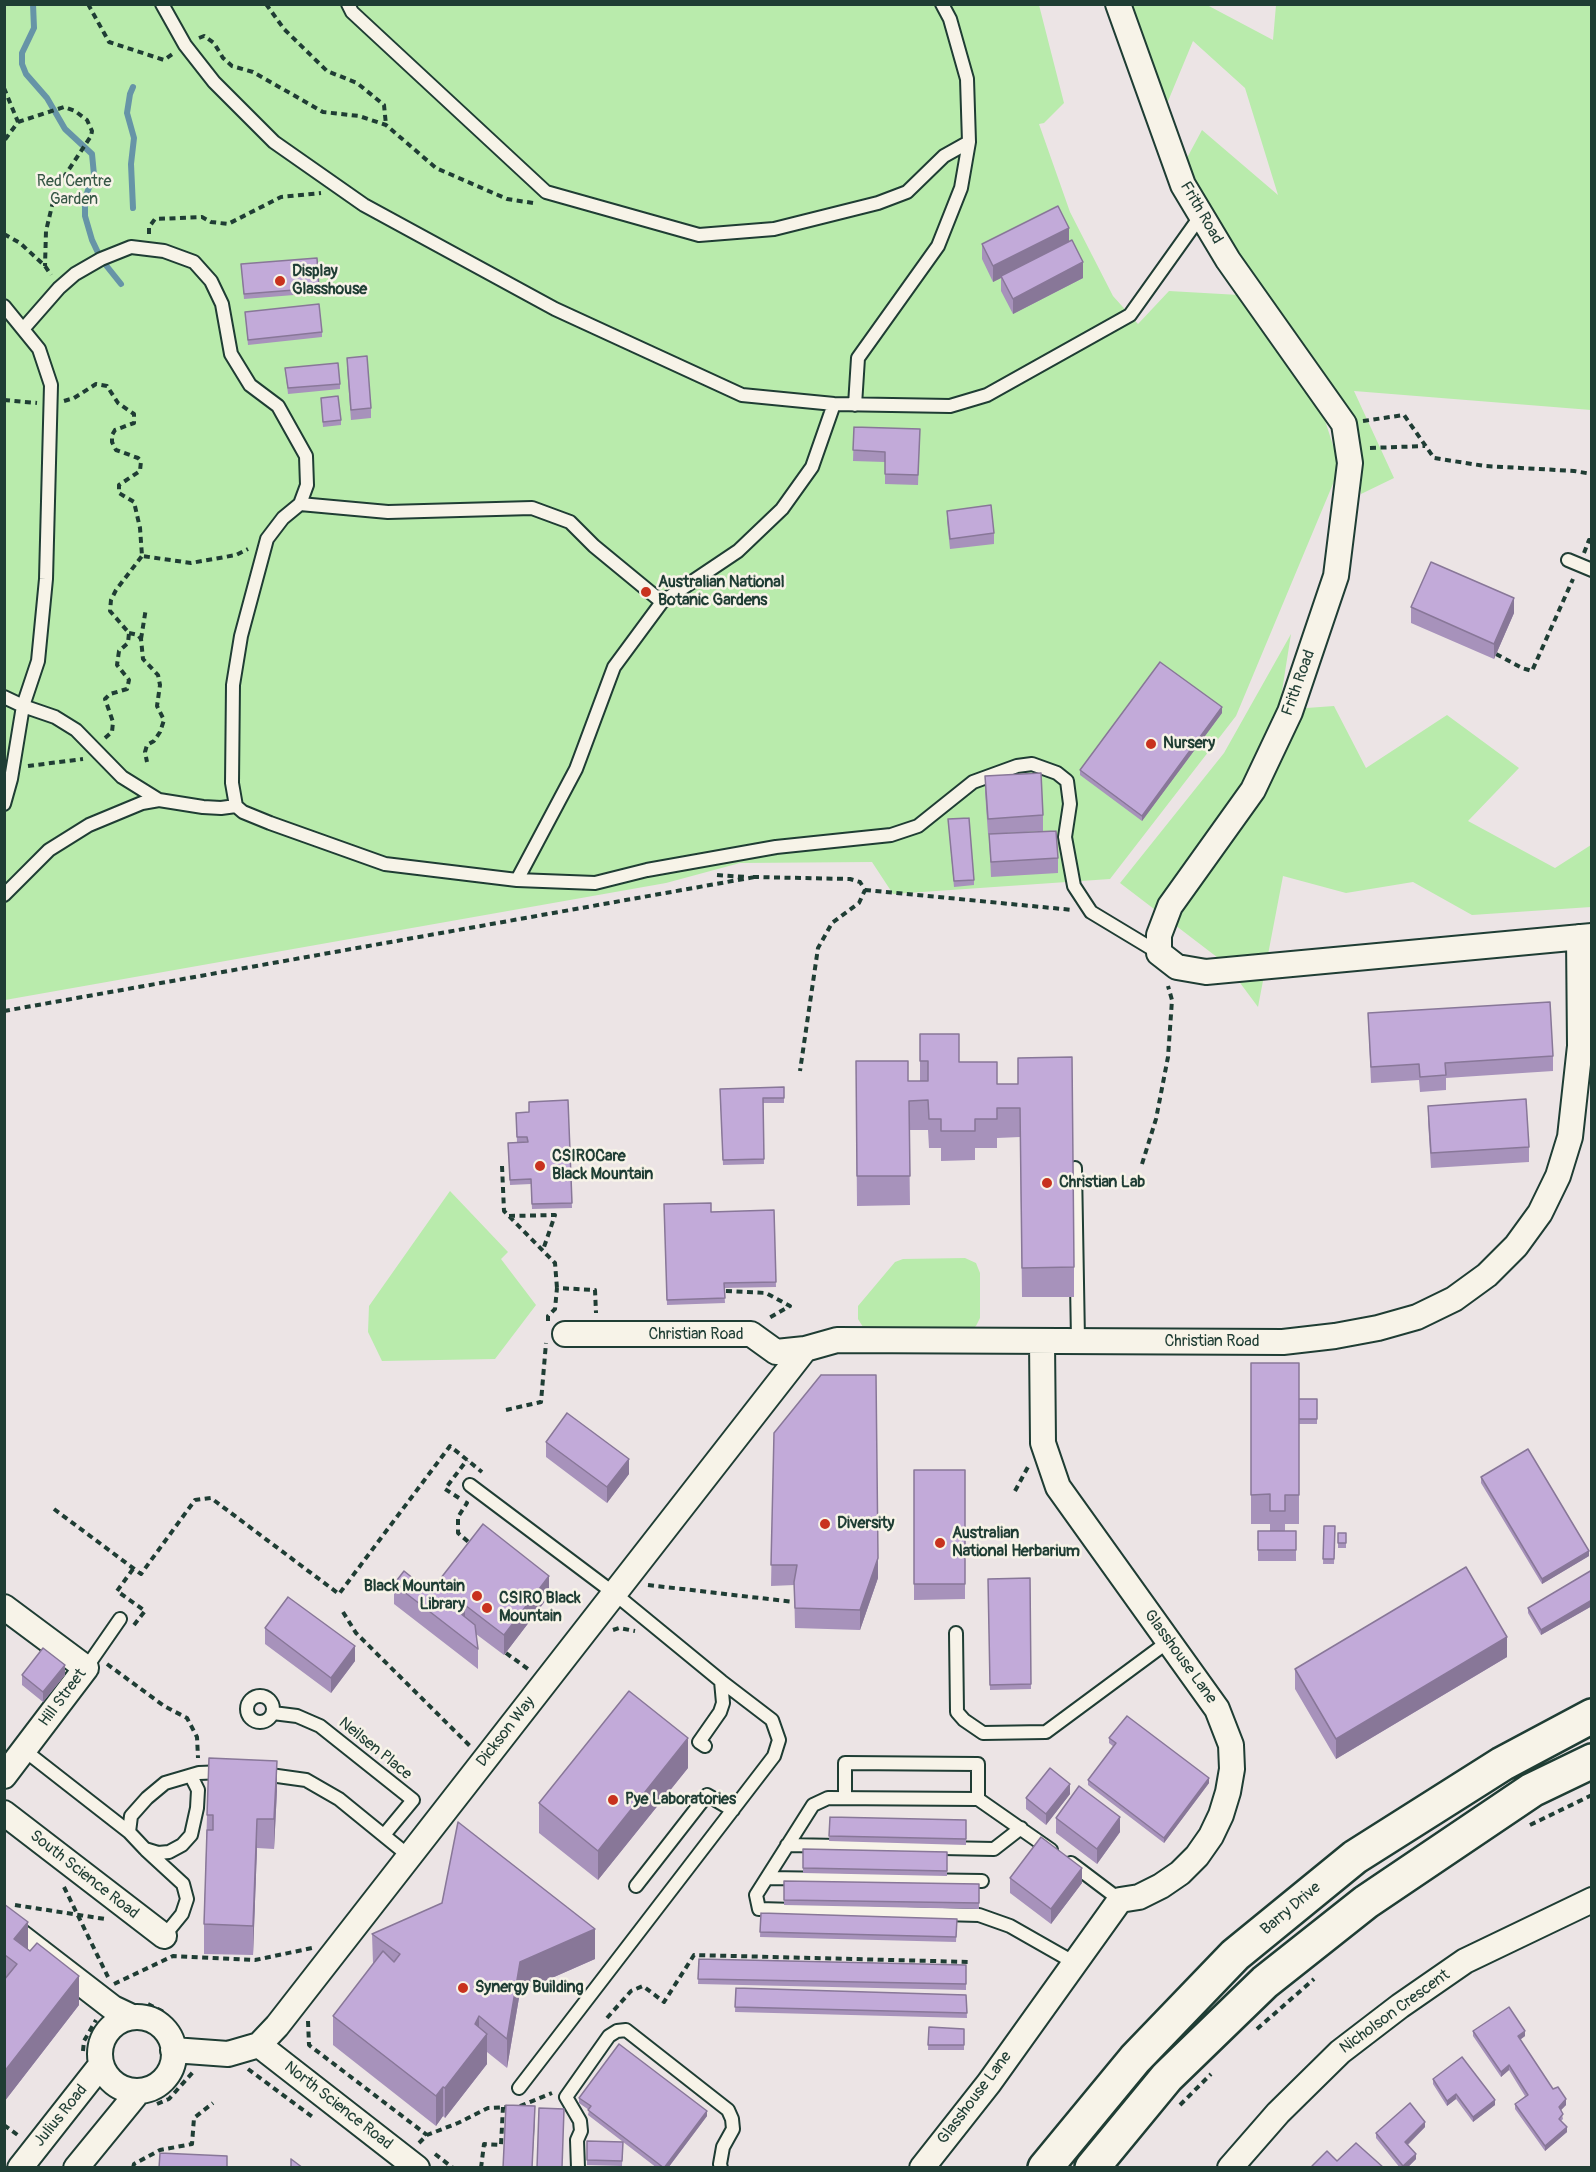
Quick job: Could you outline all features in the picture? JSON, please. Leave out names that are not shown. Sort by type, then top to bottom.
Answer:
[{"type":"main road","name":"Barry Drive","points":[[1045,2168],[1135,2059],[1235,1955],[1354,1857],[1502,1764],[1592,1716]]},
{"type":"main road","points":[[1092,2168],[1167,2077],[1265,1982],[1376,1895],[1532,1790],[1592,1761]]},
{"type":"street","name":"Frith Road","points":[[1118,4],[1183,185],[1228,260],[1344,424],[1350,463],[1336,576],[1290,712],[1253,790],[1170,906],[1159,935],[1159,953]]},
{"type":"street","points":[[1159,953],[1177,967],[1206,972],[1585,936]]},
{"type":"street","name":"Christian Road","points":[[565,1334],[751,1334],[776,1352],[805,1349],[837,1340],[1283,1342],[1378,1328],[1417,1317],[1454,1299],[1487,1275],[1516,1246],[1540,1213],[1558,1176],[1570,1137],[1580,1046],[1585,936]]},
{"type":"street","name":"Glasshouse Lane","points":[[922,2168],[989,2083],[1120,1900],[1139,1897],[1161,1886],[1180,1873],[1197,1856],[1211,1836],[1221,1815],[1232,1769],[1232,1745],[1217,1709],[1058,1487],[1043,1443],[1042,1341]]},
{"type":"street","name":"Dickson Way","points":[[259,2045],[283,2019],[805,1349]]},
{"type":"street","points":[[4,1607],[91,1662]]},
{"type":"street","name":"Hill Street","points":[[4,1776],[91,1662]]},
{"type":"street","name":"South Science Road","points":[[4,1813],[164,1936]]},
{"type":"street","name":"Nicholson Crescent","points":[[1230,2168],[1278,2113],[1340,2052],[1400,2006],[1465,1961],[1592,1900]]},
{"type":"street","points":[[4,1924],[113,2008],[137,2010],[164,2029],[170,2038],[179,2044],[228,2054],[259,2045]]},
{"type":"street","points":[[137,2010],[112,2026],[105,2034],[99,2055],[101,2066],[116,2085],[145,2099]]},
{"type":"street","points":[[76,2168],[165,2078],[179,2044]]},
{"type":"street","name":"North Science Road","points":[[259,2045],[417,2168]]},
{"type":"street","name":"Julius Road","points":[[20,2168],[101,2066]]},
{"type":"lane","points":[[162,4],[185,45],[214,82],[274,142],[364,205],[555,309],[742,395],[834,404],[950,406],[987,395],[1130,315],[1202,214]]},
{"type":"lane","points":[[348,4],[352,12],[546,192],[699,236],[774,229],[878,203],[907,192],[944,156],[969,142]]},
{"type":"lane","points":[[855,405],[858,358],[938,246],[961,188],[969,142],[967,79],[950,19],[942,4]]},
{"type":"lane","points":[[24,328],[59,288],[75,274],[101,259],[131,247],[165,251],[194,262],[211,281],[222,304],[231,354],[250,385],[278,406],[306,456],[307,485],[300,504],[283,518],[267,539],[241,636],[232,685],[232,783],[236,806],[243,813],[385,864],[517,880],[595,883],[647,870],[776,847],[891,835],[918,826],[973,782],[1017,766],[1032,764],[1058,773],[1067,782],[1070,804],[1065,837],[1074,886],[1091,912],[1159,953]]},
{"type":"lane","points":[[4,306],[39,349],[51,385],[46,579],[38,661],[22,706],[12,771],[4,804]]},
{"type":"lane","points":[[517,880],[576,769],[614,667],[662,602],[738,551],[782,509],[812,467],[834,404]]},
{"type":"lane","points":[[300,504],[388,512],[532,508],[570,522],[601,553],[662,602]]},
{"type":"lane","points":[[1574,563],[1592,570]]},
{"type":"lane","points":[[4,698],[55,717],[76,730],[122,777],[159,800]]},
{"type":"lane","points":[[4,895],[49,850],[89,825],[142,803],[159,800],[203,807],[236,806]]},
{"type":"lane","points":[[1075,1168],[1078,1340]]},
{"type":"lane","points":[[470,1485],[615,1594],[772,1720],[779,1740],[774,1756],[519,2088]]},
{"type":"lane","name":"Hill Street","points":[[91,1662],[120,1619]]},
{"type":"lane","points":[[956,1633],[957,1712],[964,1720],[984,1733],[1046,1732],[1168,1641]]},
{"type":"lane","points":[[705,1746],[699,1742],[720,1712],[723,1703],[721,1681]]},
{"type":"lane","name":"Neilsen Place","points":[[273,1713],[297,1716],[320,1725],[412,1800],[384,1835]]},
{"type":"lane","points":[[24,1750],[129,1832],[183,1884],[187,1899],[182,1914],[164,1936]]},
{"type":"lane","points":[[845,1798],[845,1763],[978,1764],[978,1799]]},
{"type":"lane","points":[[129,1832],[130,1816],[147,1798],[165,1784],[195,1774],[231,1772]]},
{"type":"lane","points":[[255,1773],[278,1774],[306,1780],[339,1799],[409,1856]]},
{"type":"lane","points":[[145,1849],[169,1852],[182,1845],[191,1835],[197,1808],[198,1790],[195,1774]]},
{"type":"lane","points":[[636,1886],[706,1795],[733,1810]]},
{"type":"lane","points":[[1075,1963],[1010,1926],[979,1916],[759,1910],[756,1895],[813,1805],[828,1798],[978,1799],[1120,1900]]},
{"type":"lane","points":[[787,1845],[994,1849],[1021,1828]]},
{"type":"lane","points":[[767,1878],[982,1881]]},
{"type":"lane","points":[[578,2168],[576,2140],[581,2131],[580,2121],[566,2097],[609,2036],[617,2031],[627,2030],[728,2110],[733,2129],[723,2147],[721,2168]]},
{"type":"path","points":[[88,4],[109,42],[164,60],[185,45],[204,36],[214,43],[223,58],[232,66],[253,72],[323,112],[359,116],[386,125],[436,168],[507,199],[534,203],[546,192]]},
{"type":"path","points":[[266,4],[284,28],[327,71],[357,83],[384,105],[386,125]]},
{"type":"path","points":[[4,88],[18,122]]},
{"type":"path","points":[[4,141],[18,122],[60,107],[69,108],[87,120],[92,131],[90,138],[56,189],[46,231],[45,266]]},
{"type":"path","points":[[150,249],[149,228],[154,219],[202,217],[211,222],[228,224],[281,197],[342,190]]},
{"type":"path","points":[[4,234],[20,243],[45,266],[59,288]]},
{"type":"path","points":[[4,400],[51,404],[74,398],[96,384],[107,386],[118,401],[134,414],[134,423],[116,430],[112,435],[112,442],[116,450],[141,461],[140,471],[119,485],[119,493],[134,502],[140,528],[142,556],[116,590],[111,600],[110,611],[129,633],[138,635],[141,639]]},
{"type":"path","points":[[1344,424],[1404,416],[1434,458],[1485,466],[1592,474]]},
{"type":"path","points":[[1348,449],[1426,446]]},
{"type":"path","points":[[142,556],[191,563],[236,555],[267,539]]},
{"type":"path","points":[[1496,654],[1522,668],[1532,670],[1574,563],[1589,540],[1592,541]]},
{"type":"path","points":[[146,608],[140,647],[143,659],[158,675],[160,685],[157,706],[164,720],[154,741],[147,745],[145,752],[147,762]]},
{"type":"path","points":[[12,771],[29,766],[85,759],[112,732],[113,722],[105,699],[110,693],[128,689],[129,680],[117,665],[119,651],[128,644],[129,633]]},
{"type":"path","points":[[710,875],[850,879],[860,882],[864,890],[859,903],[832,923],[818,948],[800,1071]]},
{"type":"path","points":[[4,1011],[755,878]]},
{"type":"path","points":[[864,890],[1091,912]]},
{"type":"path","points":[[1142,1164],[1156,1119],[1168,1058],[1172,1000],[1159,953]]},
{"type":"path","points":[[502,1166],[504,1211],[555,1263],[557,1287]]},
{"type":"path","points":[[509,1216],[555,1215],[543,1250]]},
{"type":"path","points":[[506,1410],[541,1402],[546,1335],[565,1334]]},
{"type":"path","points":[[54,1509],[141,1574],[195,1500],[211,1498],[339,1594],[450,1446],[485,1475]]},
{"type":"path","points":[[467,1460],[445,1489],[467,1503],[458,1517],[458,1533],[478,1550]]},
{"type":"path","points":[[1015,1491],[1030,1464]]},
{"type":"path","points":[[133,1569],[117,1591],[145,1611]]},
{"type":"path","points":[[641,1584],[794,1602]]},
{"type":"path","points":[[343,1612],[356,1633],[474,1750]]},
{"type":"path","points":[[608,1632],[619,1628],[638,1632]]},
{"type":"path","points":[[506,1653],[533,1674]]},
{"type":"path","points":[[91,1662],[187,1718],[198,1737],[195,1774]]},
{"type":"path","points":[[1527,1826],[1592,1795]]},
{"type":"path","points":[[4,1903],[108,1919]]},
{"type":"path","points":[[255,1960],[323,1945]]},
{"type":"path","points":[[602,2025],[631,1991],[643,1986],[664,2001],[694,1955],[971,1962]]},
{"type":"path","points":[[1250,2036],[1322,1973]]},
{"type":"path","points":[[137,2010],[151,2004],[162,2011],[179,2044]]},
{"type":"path","points":[[308,2015],[309,2045],[427,2136],[488,2108],[523,2106],[556,2091],[566,2097]]},
{"type":"path","points":[[145,2099],[170,2098],[198,2066]]},
{"type":"path","points":[[1179,2107],[1218,2067]]},
{"type":"path","points":[[133,2168],[134,2164],[160,2150],[192,2144],[194,2118],[213,2103]]},
{"type":"path","points":[[481,2168],[484,2144],[501,2145],[503,2107]]},
{"type":"green space","name":"Australian National Botanic Gardens","points":[[5,5],[1039,5],[1064,103],[1044,123],[1039,124],[1070,212],[1113,296],[1138,324],[1169,291],[1239,295],[1320,405],[1340,467],[1236,716],[1110,879],[893,894],[872,862],[740,863],[666,883],[5,1000]]},
{"type":"green space","points":[[1127,5],[1207,5],[1273,40],[1276,5],[1591,5],[1591,410],[1354,391],[1394,478],[1361,494],[1354,430],[1180,171],[1202,130],[1278,195],[1245,88],[1193,41],[1166,106]]},
{"type":"green space","points":[[1291,634],[1279,710],[1334,706],[1366,768],[1447,715],[1519,768],[1468,821],[1555,868],[1591,845],[1591,907],[1472,915],[1413,882],[1346,893],[1283,876],[1258,1007],[1226,964],[1120,883],[1224,753]]},
{"type":"green space","points":[[450,1191],[508,1252],[501,1259],[536,1305],[495,1359],[382,1361],[368,1332],[369,1306]]},
{"type":"green space","points":[[965,1258],[976,1263],[980,1273],[980,1318],[976,1326],[968,1332],[872,1332],[863,1327],[858,1319],[858,1306],[895,1262],[903,1259]]},
{"type":"building","points":[[1058,206],[1069,228],[993,266],[982,244]]},
{"type":"building","points":[[1072,240],[1083,262],[1013,299],[1001,276]]},
{"type":"building","name":"Display Glasshouse","points":[[317,258],[319,288],[244,294],[241,264]]},
{"type":"building","name":"Display Glasshouse","points":[[319,304],[322,332],[248,340],[245,312]]},
{"type":"building","points":[[367,356],[371,408],[351,410],[347,358]]},
{"type":"building","points":[[338,363],[340,384],[288,388],[285,368]]},
{"type":"building","points":[[338,396],[341,420],[323,422],[321,398]]},
{"type":"building","points":[[854,427],[920,429],[918,475],[885,474],[885,452],[853,450]]},
{"type":"building","points":[[991,505],[994,533],[950,539],[947,511]]},
{"type":"building","points":[[1431,562],[1514,598],[1494,644],[1411,607]]},
{"type":"building","name":"Nursery","points":[[1160,662],[1222,707],[1142,816],[1080,770]]},
{"type":"building","points":[[1041,773],[1043,815],[988,819],[985,776]]},
{"type":"building","points":[[969,818],[974,880],[954,881],[948,819]]},
{"type":"building","points":[[1056,831],[1058,858],[991,862],[989,834]]},
{"type":"building","points":[[1550,1002],[1553,1056],[1445,1063],[1446,1075],[1420,1077],[1419,1064],[1371,1067],[1368,1013]]},
{"type":"building","name":"Christian Lab","points":[[920,1034],[959,1034],[959,1062],[997,1062],[997,1084],[1018,1084],[1018,1058],[1072,1057],[1074,1267],[1022,1268],[1020,1108],[997,1108],[997,1119],[975,1119],[975,1131],[941,1131],[941,1119],[929,1119],[928,1100],[909,1101],[910,1176],[857,1176],[856,1061],[908,1061],[908,1081],[928,1081],[928,1061],[920,1061]]},
{"type":"building","points":[[784,1087],[784,1098],[763,1098],[764,1159],[723,1160],[720,1089]]},
{"type":"building","points":[[1526,1099],[1529,1147],[1431,1153],[1428,1106]]},
{"type":"building","name":"CSIROCare Black Mountain","points":[[568,1100],[572,1203],[532,1204],[531,1179],[510,1180],[508,1143],[528,1142],[527,1137],[517,1137],[516,1113],[529,1112],[529,1102]]},
{"type":"building","points":[[711,1203],[711,1212],[774,1210],[776,1282],[724,1283],[725,1298],[667,1300],[664,1204]]},
{"type":"building","points":[[1251,1363],[1299,1363],[1299,1495],[1285,1495],[1285,1511],[1270,1511],[1270,1494],[1251,1495]]},
{"type":"building","name":"Diversity","points":[[821,1375],[876,1375],[878,1558],[860,1610],[795,1608],[794,1582],[797,1565],[771,1565],[774,1433]]},
{"type":"building","points":[[1299,1399],[1317,1399],[1317,1419],[1299,1419]]},
{"type":"building","points":[[567,1413],[629,1459],[607,1487],[546,1442]]},
{"type":"building","points":[[1528,1449],[1589,1551],[1542,1579],[1481,1477]]},
{"type":"building","name":"Australian National Herbarium","points":[[914,1470],[965,1470],[965,1584],[914,1584]]},
{"type":"building","name":"CSIRO Black Mountain","points":[[483,1524],[549,1576],[504,1635],[465,1605],[460,1613],[475,1625],[478,1649],[394,1584],[404,1571],[430,1592]]},
{"type":"building","points":[[1324,1526],[1335,1526],[1334,1559],[1323,1559]]},
{"type":"building","points":[[1258,1531],[1296,1531],[1296,1550],[1258,1550]]},
{"type":"building","points":[[1338,1533],[1346,1533],[1346,1543],[1338,1543]]},
{"type":"building","points":[[1466,1567],[1507,1637],[1336,1739],[1295,1669]]},
{"type":"building","points":[[1592,1570],[1592,1600],[1541,1630],[1528,1608]]},
{"type":"building","points":[[1030,1578],[1031,1684],[990,1685],[988,1579]]},
{"type":"building","points":[[288,1597],[355,1646],[331,1678],[265,1628]]},
{"type":"building","points":[[43,1648],[65,1665],[43,1692],[22,1675]]},
{"type":"building","name":"Pye Laboratories","points":[[629,1691],[688,1738],[598,1851],[539,1803]]},
{"type":"building","points":[[1127,1716],[1209,1778],[1164,1838],[1088,1780],[1116,1743],[1109,1738]]},
{"type":"building","points":[[209,1758],[277,1761],[274,1819],[257,1819],[253,1926],[204,1924],[207,1830],[213,1830],[213,1815],[207,1815]]},
{"type":"building","points":[[1050,1768],[1070,1784],[1046,1814],[1026,1798]]},
{"type":"building","points":[[1079,1786],[1120,1817],[1097,1849],[1056,1818]]},
{"type":"building","points":[[830,1817],[966,1820],[966,1839],[829,1836]]},
{"type":"building","name":"Synergy Building","points":[[458,1822],[595,1929],[520,1962],[507,2039],[479,2016],[475,2024],[487,2034],[445,2088],[443,2087],[436,2096],[333,2016],[383,1951],[394,1962],[400,1954],[372,1934],[442,1903]]},
{"type":"building","points":[[1041,1837],[1082,1868],[1051,1909],[1010,1878]]},
{"type":"building","points":[[803,1849],[947,1852],[947,1871],[803,1868]]},
{"type":"building","points":[[784,1881],[979,1884],[979,1903],[784,1900]]},
{"type":"building","points":[[4,1904],[28,1922],[14,1939],[30,1951],[37,1943],[79,1976],[4,2072],[4,1980],[17,1964],[4,1956]]},
{"type":"building","points":[[761,1913],[957,1919],[956,1937],[760,1932]]},
{"type":"building","points":[[699,1959],[966,1965],[966,1984],[698,1979]]},
{"type":"building","points":[[736,1988],[966,1995],[967,2013],[735,2007]]},
{"type":"building","points":[[1509,2007],[1525,2031],[1518,2036],[1553,2089],[1558,2087],[1566,2099],[1559,2107],[1563,2114],[1559,2119],[1567,2127],[1545,2146],[1515,2104],[1528,2095],[1509,2065],[1501,2072],[1473,2031]]},
{"type":"building","points":[[929,2027],[964,2029],[964,2045],[928,2045]]},
{"type":"building","points":[[619,2044],[707,2111],[664,2168],[588,2110],[591,2106],[579,2098]]},
{"type":"building","points":[[1462,2057],[1495,2100],[1473,2117],[1456,2094],[1447,2101],[1433,2079]]},
{"type":"building","points":[[1410,2103],[1425,2122],[1405,2142],[1416,2154],[1403,2166],[1376,2133]]},
{"type":"building","points":[[506,2105],[535,2106],[532,2168],[503,2168]]},
{"type":"building","points":[[539,2108],[564,2109],[562,2168],[537,2168]]},
{"type":"building","points":[[587,2141],[623,2142],[622,2161],[587,2160]]},
{"type":"building","points":[[1356,2143],[1384,2168],[1313,2168],[1312,2166],[1327,2151],[1337,2161]]},
{"type":"building","points":[[160,2153],[227,2156],[227,2168],[159,2168]]},
{"type":"building","points":[[291,2159],[303,2168],[291,2168]]},
{"type":"waterway","points":[[33,4],[34,28],[22,53],[22,64],[26,74],[47,98],[65,129],[92,154],[94,175],[85,198],[85,216],[92,240],[101,259],[121,284]]},
{"type":"waterway","points":[[133,87],[127,113],[134,138],[131,164],[133,208]]},
{"type":"place","name":"Display Glasshouse","points":[[280,281]]},
{"type":"place","name":"Australian National Botanic Gardens","points":[[646,592]]},
{"type":"place","name":"Nursery","points":[[1151,744]]},
{"type":"place","name":"CSIROCare Black Mountain","points":[[540,1166]]},
{"type":"place","name":"Christian Lab","points":[[1047,1183]]},
{"type":"place","name":"Diversity","points":[[825,1524]]},
{"type":"place","name":"Australian National Herbarium","points":[[940,1543]]},
{"type":"place","name":"Black Mountain Library","points":[[477,1596]]},
{"type":"place","name":"CSIRO Black Mountain","points":[[487,1608]]},
{"type":"place","name":"Pye Laboratories","points":[[613,1800]]},
{"type":"place","name":"Synergy Building","points":[[463,1988]]},
{"type":"park label","name":"Red Centre Garden","points":[[74,191]]}]
